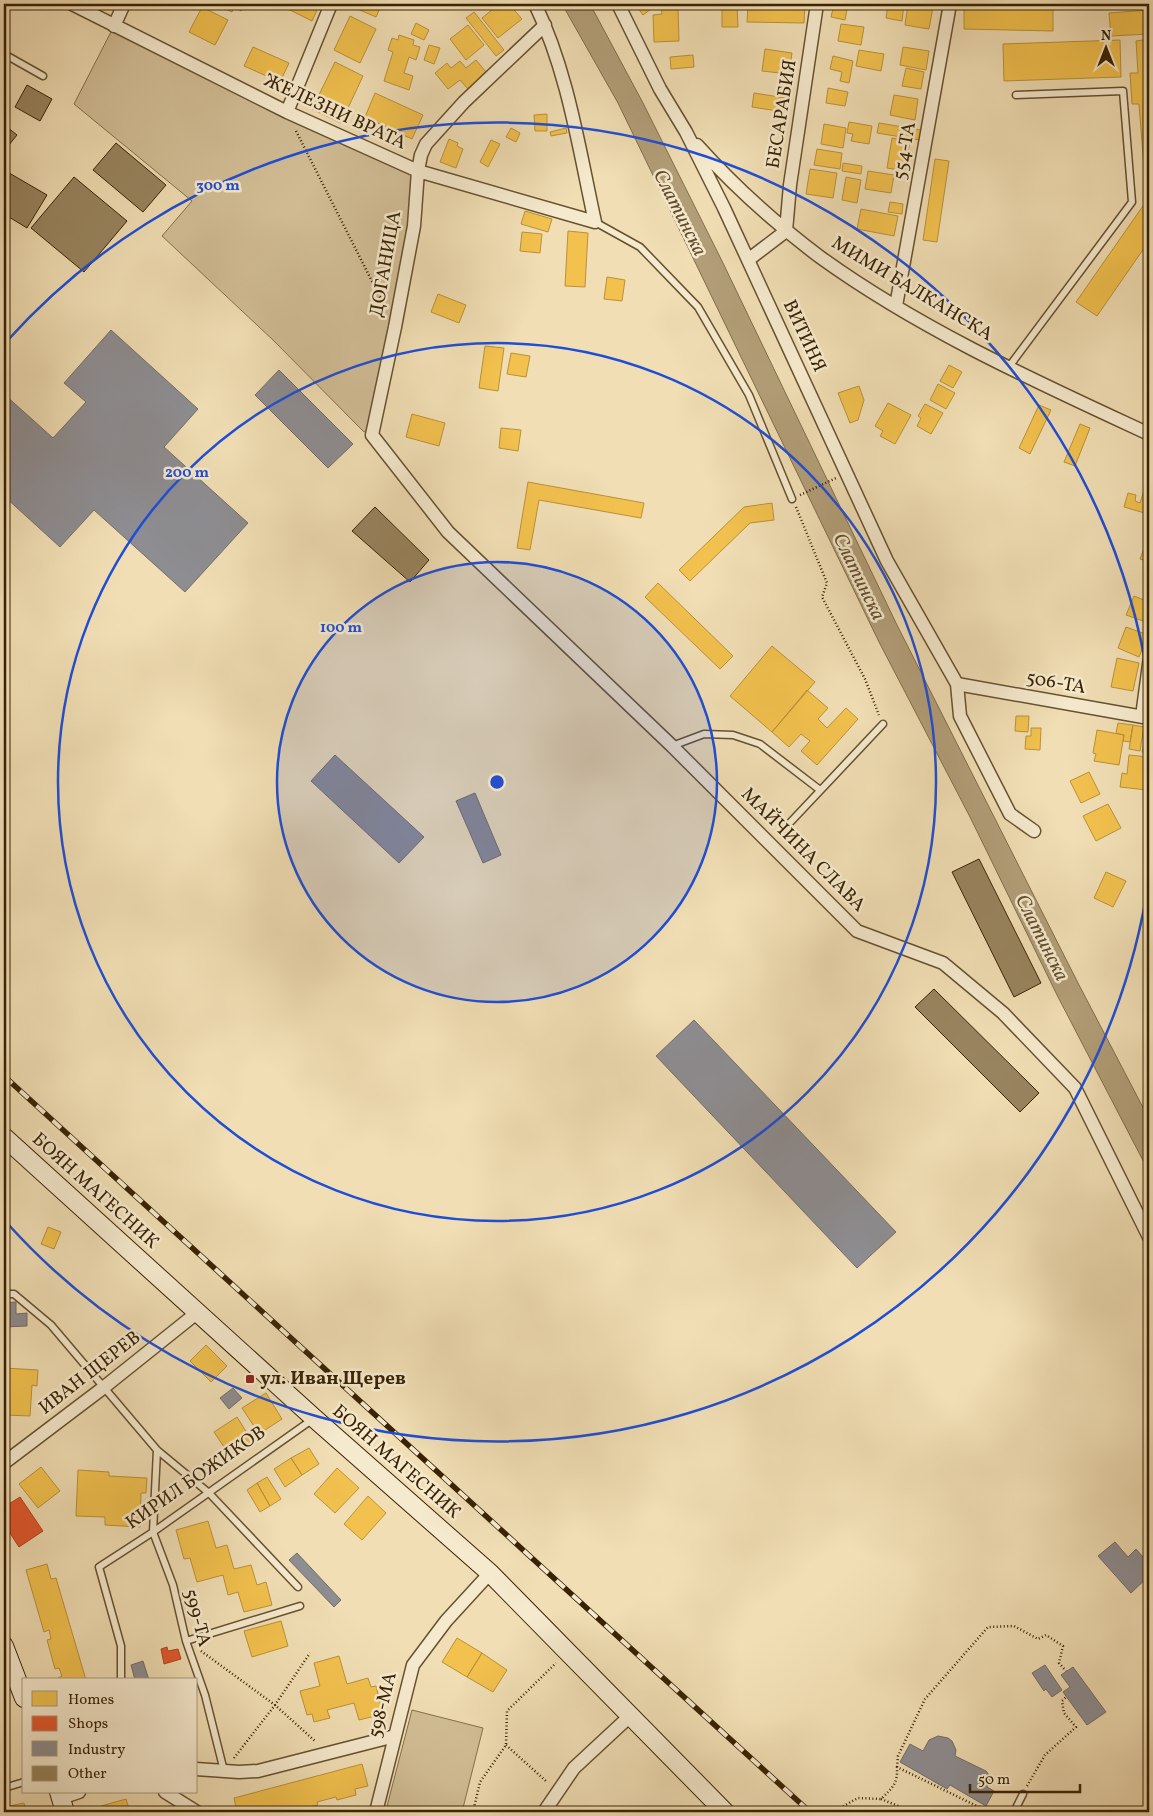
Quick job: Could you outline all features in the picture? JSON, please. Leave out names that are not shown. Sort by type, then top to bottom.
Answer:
[{"type":"street","name":"ЖЕЛЕЗНИ ВРАТА","points":[[72,4],[287,112],[418,171],[595,222]]},
{"type":"street","points":[[114,26],[124,4]]},
{"type":"street","points":[[287,112],[331,4]]},
{"type":"street","points":[[535,4],[556,52],[564,80],[595,222]]},
{"type":"street","name":"ВИТИНЯ","points":[[618,4],[660,89],[686,132],[748,260],[887,561],[957,684]]},
{"type":"street","name":"БЕСАРАБИЯ","points":[[786,230],[790,185],[818,4]]},
{"type":"street","name":"554-ТА","points":[[896,306],[950,4]]},
{"type":"street","name":"ДОГАНИЦА","points":[[448,532],[372,435],[414,226],[421,155],[426,144],[464,102],[545,25]]},
{"type":"street","name":"МИМИ БАЛКАНСКА","points":[[686,132],[717,167],[786,230],[821,257],[896,306],[1008,368],[1149,434]]},
{"type":"street","points":[[748,260],[786,230]]},
{"type":"street","name":"МАЙЧИНА СЛАВА","points":[[448,532],[672,746],[857,931],[943,963],[1010,1020],[1075,1088],[1149,1237]]},
{"type":"street","points":[[957,684],[960,716],[1010,814],[1034,831]]},
{"type":"street","name":"506-ТА","points":[[957,684],[1144,717]]},
{"type":"street","name":"БОЯН МАГЕСНИК","points":[[4,1137],[314,1418],[490,1573],[725,1812]]},
{"type":"street","name":"ИВАН ЩЕРЕВ","points":[[4,1463],[103,1388],[198,1312]]},
{"type":"street","name":"598-МА","points":[[376,1812],[412,1665],[446,1621],[490,1573]]},
{"type":"street","points":[[5,1652],[22,1693]]},
{"type":"street","points":[[544,1812],[574,1768],[630,1716]]},
{"type":"street","points":[[198,1769],[258,1771],[395,1736]]},
{"type":"street","points":[[61,1801],[75,1794]]},
{"type":"street","points":[[168,1794],[197,1812]]},
{"type":"lane","points":[[4,54],[43,76]]},
{"type":"lane","points":[[1008,368],[1132,202],[1122,90],[1016,95]]},
{"type":"lane","points":[[595,222],[640,247],[698,307],[749,395],[792,499]]},
{"type":"lane","points":[[1144,717],[1149,642]]},
{"type":"lane","points":[[784,829],[883,724]]},
{"type":"lane","points":[[672,746],[704,734],[733,735],[760,744],[820,790]]},
{"type":"lane","points":[[4,1294],[14,1294],[51,1325],[157,1450],[209,1493],[298,1588]]},
{"type":"lane","name":"КИРИЛ БОЖИКОВ","points":[[121,1678],[121,1646],[99,1568],[314,1418]]},
{"type":"lane","points":[[153,1532],[157,1450]]},
{"type":"lane","name":"599-ТА","points":[[153,1532],[173,1585],[186,1641],[205,1695],[224,1771]]},
{"type":"lane","points":[[186,1641],[300,1606]]},
{"type":"lane","points":[[4,1788],[22,1783]]},
{"type":"lane","points":[[1014,1812],[1023,1794]]},
{"type":"path","points":[[287,112],[395,327]]},
{"type":"path","points":[[846,473],[792,499],[827,583],[822,597],[865,679],[883,724]]},
{"type":"path","points":[[881,1799],[898,1779],[898,1756],[925,1699],[988,1627],[1014,1626],[1038,1639],[1046,1635],[1063,1646],[1059,1663],[1066,1671]]},
{"type":"path","points":[[186,1641],[275,1705],[328,1752]]},
{"type":"path","points":[[473,1812],[480,1782],[506,1745],[507,1711],[567,1652]]},
{"type":"path","points":[[224,1771],[275,1705],[310,1653]]},
{"type":"path","points":[[1023,1794],[1045,1756],[1076,1727],[1064,1713],[1062,1701],[1067,1696]]},
{"type":"path","points":[[506,1745],[558,1792]]},
{"type":"path","points":[[897,1767],[990,1812]]},
{"type":"path","points":[[840,1808],[858,1798],[881,1799],[913,1812]]},
{"type":"shaded area","points":[[114,26],[418,171],[372,435],[363,431],[273,340],[162,236],[192,201],[74,104]]},
{"type":"shaded area","points":[[412,1710],[483,1728],[462,1812],[396,1812],[386,1810]]},
{"type":"water","name":"Слатинска","points":[[562,4],[590,4],[643,103],[723,263],[897,625],[1149,1119],[1149,1172],[1057,995],[970,817],[879,642],[618,103]]},
{"type":"building: Homes","points":[[225,4],[235,4],[232,12],[223,8]]},
{"type":"building: Homes","points":[[235,4],[245,4],[241,11],[234,7]]},
{"type":"building: Homes","points":[[278,4],[310,4],[318,8],[312,21]]},
{"type":"building: Homes","points":[[354,4],[382,4],[376,17],[353,7]]},
{"type":"building: Homes","points":[[499,4],[509,4],[522,19],[498,38],[482,18]]},
{"type":"building: Homes","points":[[635,4],[658,4],[643,15]]},
{"type":"building: Homes","points":[[722,4],[737,4],[738,27],[722,27]]},
{"type":"building: Homes","points":[[748,4],[805,4],[804,23],[747,22]]},
{"type":"building: Homes","points":[[834,4],[848,4],[845,20],[831,17]]},
{"type":"building: Homes","points":[[888,4],[904,4],[902,21],[886,18]]},
{"type":"building: Homes","points":[[908,4],[933,7],[929,29],[905,25]]},
{"type":"building: Homes","points":[[964,4],[1053,5],[1053,31],[964,29]]},
{"type":"building: Homes","points":[[202,7],[228,20],[215,45],[189,32]]},
{"type":"building: Homes","points":[[661,7],[678,7],[679,41],[654,42],[653,15],[662,14]]},
{"type":"building: Homes","points":[[1149,10],[1149,34],[1111,36],[1109,13]]},
{"type":"building: Homes","points":[[474,12],[504,50],[496,56],[466,18]]},
{"type":"building: Homes","points":[[350,16],[376,29],[360,63],[334,50]]},
{"type":"building: Homes","points":[[416,23],[429,30],[424,40],[411,34]]},
{"type":"building: Homes","points":[[841,24],[864,27],[861,45],[838,41]]},
{"type":"building: Homes","points":[[468,25],[484,45],[466,60],[450,39]]},
{"type":"building: Homes","points":[[399,35],[414,40],[413,45],[420,47],[416,60],[409,57],[404,73],[413,76],[409,90],[384,81],[393,52],[388,50],[392,38],[398,40]]},
{"type":"building: Homes","points":[[1149,39],[1149,180],[1145,180],[1139,104],[1132,104],[1130,73],[1138,73],[1136,41]]},
{"type":"building: Homes","points":[[1120,40],[1121,77],[1004,81],[1003,44]]},
{"type":"building: Homes","points":[[429,45],[440,48],[434,64],[424,60]]},
{"type":"building: Homes","points":[[253,47],[289,63],[280,82],[244,66]]},
{"type":"building: Homes","points":[[903,47],[929,51],[926,70],[900,65]]},
{"type":"building: Homes","points":[[765,49],[792,53],[789,74],[762,71]]},
{"type":"building: Homes","points":[[859,50],[884,54],[881,71],[856,66]]},
{"type":"building: Homes","points":[[693,55],[694,67],[671,69],[670,57]]},
{"type":"building: Homes","points":[[833,56],[853,61],[849,83],[840,81],[842,72],[830,69]]},
{"type":"building: Homes","points":[[476,60],[486,72],[468,89],[460,80],[448,89],[435,73],[447,63],[451,68],[460,61],[466,68]]},
{"type":"building: Homes","points":[[335,62],[363,76],[341,123],[312,109]]},
{"type":"building: Homes","points":[[906,68],[924,72],[921,89],[902,86]]},
{"type":"building: Homes","points":[[828,88],[848,92],[845,106],[826,103]]},
{"type":"building: Homes","points":[[375,93],[423,115],[412,139],[365,117]]},
{"type":"building: Homes","points":[[754,93],[786,98],[784,112],[752,107]]},
{"type":"building: Homes","points":[[894,95],[918,99],[915,120],[890,115]]},
{"type":"building: Homes","points":[[547,114],[547,131],[535,131],[534,115]]},
{"type":"building: Homes","points":[[849,122],[872,126],[869,144],[851,141],[853,134],[847,133]]},
{"type":"building: Homes","points":[[879,123],[921,130],[920,140],[877,133]]},
{"type":"building: Homes","points":[[824,124],[846,128],[843,148],[821,144]]},
{"type":"building: Homes","points":[[511,128],[520,133],[516,142],[506,137]]},
{"type":"building: Homes","points":[[566,128],[567,133],[551,136],[550,132]]},
{"type":"building: Homes","points":[[892,138],[910,141],[905,171],[887,168]]},
{"type":"building: Homes","points":[[449,139],[458,143],[457,146],[463,149],[456,168],[440,162]]},
{"type":"building: Homes","points":[[491,140],[500,144],[488,167],[480,162]]},
{"type":"building: Homes","points":[[817,149],[842,153],[840,169],[814,165]]},
{"type":"building: Homes","points":[[935,159],[949,161],[937,242],[923,240]]},
{"type":"building: Homes","points":[[843,163],[862,166],[861,174],[842,171]]},
{"type":"building: Homes","points":[[810,169],[837,173],[833,198],[806,194]]},
{"type":"building: Homes","points":[[868,171],[894,175],[891,193],[865,189]]},
{"type":"building: Homes","points":[[846,177],[861,180],[857,203],[842,200]]},
{"type":"building: Homes","points":[[890,202],[903,204],[902,214],[888,212]]},
{"type":"building: Homes","points":[[1145,203],[1149,206],[1149,241],[1097,316],[1076,302]]},
{"type":"building: Homes","points":[[861,209],[898,216],[894,236],[857,229]]},
{"type":"building: Homes","points":[[525,211],[552,219],[548,232],[521,224]]},
{"type":"building: Homes","points":[[568,231],[588,233],[585,287],[565,286]]},
{"type":"building: Homes","points":[[522,232],[542,234],[540,253],[520,251]]},
{"type":"building: Homes","points":[[607,277],[625,280],[622,301],[604,299]]},
{"type":"building: Homes","points":[[438,294],[466,305],[459,323],[431,312]]},
{"type":"building: Homes","points":[[485,346],[504,348],[498,391],[479,388]]},
{"type":"building: Homes","points":[[511,353],[530,356],[526,377],[507,374]]},
{"type":"building: Homes","points":[[949,365],[962,372],[953,388],[940,381]]},
{"type":"building: Homes","points":[[938,384],[955,393],[946,409],[930,400]]},
{"type":"building: Homes","points":[[859,386],[864,400],[858,420],[850,423],[838,393]]},
{"type":"building: Homes","points":[[888,403],[911,415],[895,444],[880,436],[883,431],[875,426]]},
{"type":"building: Homes","points":[[925,404],[943,413],[931,434],[917,426],[921,418],[918,416]]},
{"type":"building: Homes","points":[[1039,405],[1051,410],[1030,454],[1019,448]]},
{"type":"building: Homes","points":[[412,414],[445,423],[439,446],[406,437]]},
{"type":"building: Homes","points":[[1080,424],[1090,428],[1075,466],[1064,462]]},
{"type":"building: Homes","points":[[501,428],[521,430],[518,451],[499,448]]},
{"type":"building: Homes","points":[[1149,474],[1148,514],[1124,507],[1128,493],[1136,495],[1135,501],[1140,503]]},
{"type":"building: Homes","points":[[528,482],[644,503],[641,518],[539,500],[530,550],[517,548]]},
{"type":"building: Homes","points":[[772,503],[774,520],[750,523],[690,581],[679,570],[744,507]]},
{"type":"building: Homes","points":[[1146,543],[1149,544],[1149,562],[1140,559]]},
{"type":"building: Homes","points":[[658,583],[733,656],[720,669],[645,597]]},
{"type":"building: Homes","points":[[1134,596],[1149,602],[1149,613],[1146,622],[1126,615]]},
{"type":"building: Homes","points":[[1126,627],[1148,635],[1139,657],[1118,648]]},
{"type":"building: Homes","points":[[772,646],[815,682],[772,732],[730,696]]},
{"type":"building: Homes","points":[[1117,658],[1139,663],[1133,691],[1111,687]]},
{"type":"building: Homes","points":[[807,690],[828,708],[818,719],[827,728],[846,708],[858,719],[817,765],[801,751],[810,741],[801,734],[789,747],[772,732]]},
{"type":"building: Homes","points":[[1016,716],[1029,716],[1028,732],[1015,731]]},
{"type":"building: Homes","points":[[1118,723],[1133,725],[1130,742],[1123,741],[1124,735],[1116,733]]},
{"type":"building: Homes","points":[[1133,725],[1144,727],[1140,751],[1129,749]]},
{"type":"building: Homes","points":[[1031,728],[1041,728],[1040,750],[1025,749],[1026,736],[1031,736]]},
{"type":"building: Homes","points":[[1147,728],[1149,728],[1149,754],[1142,752]]},
{"type":"building: Homes","points":[[1097,730],[1124,735],[1119,765],[1094,761],[1096,754],[1093,753]]},
{"type":"building: Homes","points":[[1129,755],[1149,757],[1147,790],[1120,787],[1122,773],[1127,774]]},
{"type":"building: Homes","points":[[1089,772],[1100,794],[1081,803],[1070,781]]},
{"type":"building: Homes","points":[[1108,804],[1121,828],[1096,841],[1083,816]]},
{"type":"building: Homes","points":[[1106,872],[1126,881],[1113,907],[1094,898]]},
{"type":"building: Homes","points":[[48,1227],[61,1232],[54,1249],[41,1244]]},
{"type":"building: Homes","points":[[206,1345],[227,1366],[211,1382],[190,1361]]},
{"type":"building: Homes","points":[[4,1368],[38,1370],[37,1386],[32,1385],[30,1416],[4,1415]]},
{"type":"building: Homes","points":[[266,1393],[282,1419],[259,1434],[242,1408]]},
{"type":"building: Homes","points":[[237,1417],[252,1441],[230,1456],[214,1432]]},
{"type":"building: Homes","points":[[309,1448],[319,1464],[302,1475],[291,1458]]},
{"type":"building: Homes","points":[[291,1458],[302,1475],[285,1487],[274,1469]]},
{"type":"building: Homes","points":[[41,1467],[60,1491],[38,1508],[19,1484]]},
{"type":"building: Homes","points":[[337,1468],[359,1488],[335,1513],[314,1494]]},
{"type":"building: Homes","points":[[78,1470],[109,1472],[109,1476],[147,1478],[146,1493],[141,1493],[140,1527],[105,1525],[105,1517],[76,1516]]},
{"type":"building: Homes","points":[[267,1477],[281,1499],[270,1506],[257,1483]]},
{"type":"building: Homes","points":[[257,1483],[270,1506],[260,1512],[247,1490]]},
{"type":"building: Homes","points":[[368,1496],[386,1513],[362,1540],[344,1524]]},
{"type":"building: Homes","points":[[208,1521],[216,1548],[227,1545],[234,1569],[251,1565],[257,1585],[266,1582],[272,1605],[244,1612],[238,1592],[228,1595],[223,1575],[197,1582],[190,1558],[184,1559],[176,1530]]},
{"type":"building: Homes","points":[[47,1564],[51,1579],[56,1578],[85,1678],[58,1678],[62,1676],[59,1668],[55,1669],[47,1640],[51,1639],[49,1630],[44,1632],[26,1570]]},
{"type":"building: Homes","points":[[281,1621],[288,1646],[252,1657],[244,1631]]},
{"type":"building: Homes","points":[[457,1638],[482,1653],[467,1677],[442,1662]]},
{"type":"building: Homes","points":[[482,1653],[507,1670],[493,1692],[467,1677]]},
{"type":"building: Homes","points":[[339,1656],[347,1684],[368,1678],[371,1687],[376,1686],[383,1714],[359,1720],[354,1703],[327,1710],[330,1718],[314,1722],[312,1714],[307,1715],[300,1691],[320,1686],[314,1663]]},
{"type":"building: Homes","points":[[362,1764],[368,1786],[355,1789],[356,1795],[337,1800],[336,1797],[317,1802],[318,1805],[298,1810],[297,1807],[277,1812],[237,1812],[234,1798]]},
{"type":"building: Homes","points":[[126,1799],[130,1812],[103,1812],[101,1806]]},
{"type":"building: Homes","points":[[24,1803],[26,1812],[4,1812],[4,1807]]},
{"type":"building: Shops","points":[[20,1497],[43,1531],[19,1547],[4,1524],[4,1507]]},
{"type":"building: Shops","points":[[167,1647],[168,1651],[178,1649],[181,1659],[164,1664],[161,1649]]},
{"type":"building: Industry","points":[[111,330],[198,409],[164,447],[248,523],[185,592],[94,510],[60,547],[4,496],[4,394],[53,438],[86,402],[64,383]]},
{"type":"building: Industry","points":[[279,370],[353,444],[328,468],[255,395]]},
{"type":"building: Industry","points":[[335,755],[424,837],[399,863],[311,781]]},
{"type":"building: Industry","points":[[475,793],[501,855],[483,863],[456,801]]},
{"type":"building: Industry","points":[[694,1020],[896,1232],[857,1268],[656,1056]]},
{"type":"building: Industry","points":[[16,1302],[16,1314],[27,1313],[27,1326],[4,1327],[4,1303]]},
{"type":"building: Industry","points":[[233,1388],[242,1398],[229,1409],[220,1398]]},
{"type":"building: Industry","points":[[1115,1542],[1128,1557],[1136,1549],[1149,1564],[1149,1576],[1131,1593],[1098,1556]]},
{"type":"building: Industry","points":[[297,1553],[341,1600],[334,1607],[289,1560]]},
{"type":"building: Industry","points":[[143,1661],[148,1678],[134,1678],[131,1665]]},
{"type":"building: Industry","points":[[1045,1665],[1062,1690],[1052,1697],[1046,1689],[1044,1691],[1032,1673]]},
{"type":"building: Industry","points":[[1073,1667],[1106,1712],[1087,1725],[1063,1692],[1070,1687],[1061,1675]]},
{"type":"building: Industry","points":[[938,1736],[952,1741],[956,1750],[955,1756],[986,1771],[989,1775],[990,1780],[987,1787],[994,1791],[986,1806],[950,1785],[947,1789],[900,1762],[910,1744],[923,1751],[929,1740]]},
{"type":"building: Other","points":[[27,85],[52,99],[40,121],[15,107]]},
{"type":"building: Other","points":[[7,127],[17,135],[4,151],[4,131]]},
{"type":"building: Other","points":[[116,143],[166,185],[143,212],[93,170]]},
{"type":"building: Other","points":[[4,170],[47,195],[27,228],[4,214]]},
{"type":"building: Other","points":[[74,177],[127,221],[84,272],[31,228]]},
{"type":"building: Other","points":[[375,507],[429,560],[410,582],[352,531]]},
{"type":"building: Other","points":[[979,859],[1041,983],[1014,997],[952,872]]},
{"type":"building: Other","points":[[934,989],[1039,1093],[1020,1112],[915,1007]]},
{"type":"railway","points":[[4,1076],[810,1812]]},
{"type":"place","name":"ул. Иван Щерев","points":[[250,1379]]}]
